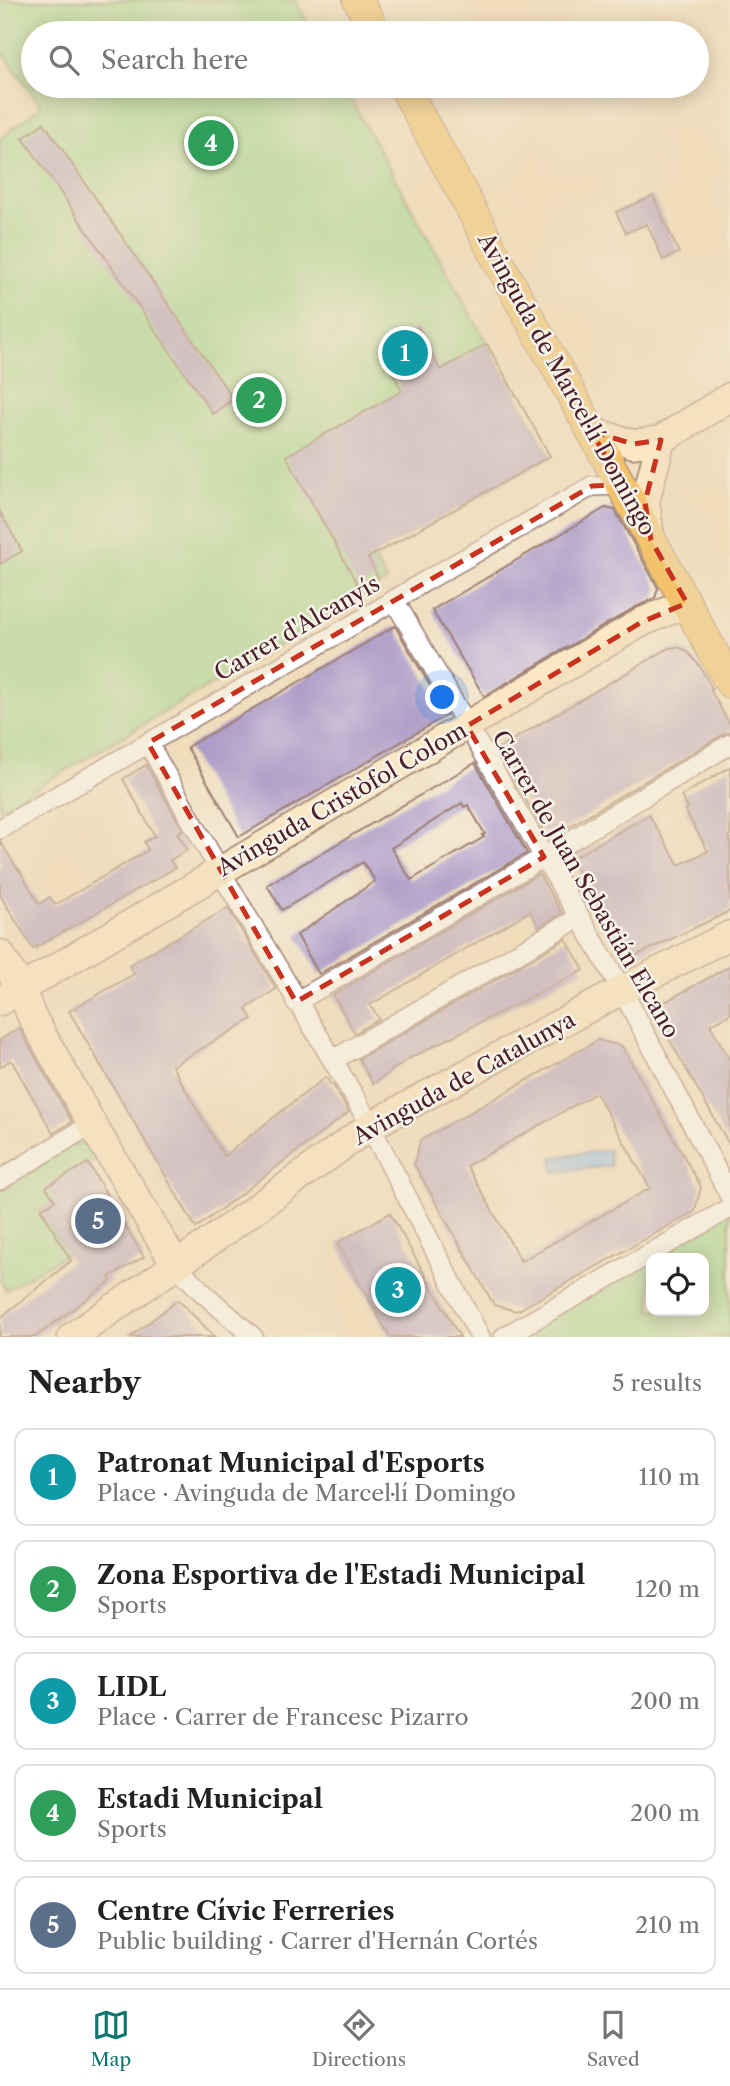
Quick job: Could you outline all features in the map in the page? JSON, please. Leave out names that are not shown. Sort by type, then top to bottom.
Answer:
[{"type":"main road","points":[[358,0],[369,21]]},
{"type":"main road","name":"Avinguda de Marcel·lí Domingo","points":[[410,98],[730,683]]},
{"type":"street","points":[[591,431],[632,444],[661,440],[730,397]]},
{"type":"street","points":[[651,540],[645,502],[661,440]]},
{"type":"street","name":"Carrer d'Alcanyís","points":[[0,829],[592,486],[623,485]]},
{"type":"street","name":"Carrer de Juan Sebastián Elcano","points":[[394,600],[622,990],[730,1196]]},
{"type":"street","name":"Avinguda Cristòfol Colom","points":[[10,995],[642,622],[687,603]]},
{"type":"street","points":[[148,743],[370,1126],[480,1337]]},
{"type":"street","points":[[296,1002],[730,744]]},
{"type":"street","points":[[333,1060],[580,917]]},
{"type":"street","name":"Avinguda de Catalunya","points":[[74,1336],[370,1126],[730,935]]},
{"type":"street","points":[[0,954],[10,995],[30,1015],[176,1265],[201,1292],[253,1337]]},
{"type":"street","points":[[0,1180],[92,1124]]},
{"type":"street","points":[[504,1337],[730,1208]]},
{"type":"highlighted area","points":[[591,431],[633,444],[661,440],[645,502],[651,540],[687,603],[642,622],[467,726],[544,857],[296,1002],[148,743],[592,486],[623,485]]},
{"type":"green space","points":[[0,0],[295,0],[307,21],[21,21],[21,78],[0,48]]},
{"type":"green space","points":[[35,98],[350,98],[550,456],[372,555],[387,581],[0,809],[0,139],[41,106]]},
{"type":"green space","points":[[71,1144],[90,1145],[102,1157],[53,1184],[61,1199],[39,1211],[68,1253],[6,1290],[0,1280],[0,1187]]},
{"type":"green space","points":[[730,1208],[730,1337],[504,1337],[646,1256],[646,1316],[709,1316],[709,1253],[651,1253]]},
{"type":"water","points":[[609,1150],[611,1166],[554,1172],[552,1157]]},
{"type":"building","points":[[44,123],[233,399],[213,414],[23,138]]},
{"type":"building","points":[[653,196],[679,253],[663,260],[647,224],[626,233],[616,212]]},
{"type":"building","points":[[418,327],[440,370],[487,344],[550,456],[368,558],[378,577],[359,587],[286,456],[402,391],[381,349]]},
{"type":"building","points":[[605,508],[615,510],[658,588],[655,598],[484,696],[432,610]]},
{"type":"building","points":[[0,512],[22,551],[0,564]]},
{"type":"building","points":[[395,626],[447,715],[239,837],[187,747]]},
{"type":"building","points":[[669,648],[686,650],[699,665],[730,725],[730,732],[548,839],[497,749]]},
{"type":"building","points":[[475,763],[527,853],[319,974],[297,935],[375,881],[363,862],[282,910],[267,885]],"holes":[[[462,803],[464,807],[468,805],[485,834],[482,835],[484,837],[411,880],[391,848]]]},
{"type":"building","points":[[146,765],[183,830],[177,833],[187,850],[170,860],[175,868],[33,949],[0,895],[0,841],[39,904],[50,897],[55,905],[148,850],[144,842],[155,836],[123,779]]},
{"type":"building","points":[[730,767],[730,911],[629,959],[571,859],[649,815],[679,865],[708,851],[685,810],[688,808],[681,796]]},
{"type":"building","points":[[539,874],[562,913],[539,927],[530,911],[370,1005],[379,1019],[355,1033],[333,995]]},
{"type":"building","points":[[228,908],[276,989],[246,1009],[252,1019],[172,1066],[224,1156],[326,1077],[349,1112],[196,1228],[69,1011],[134,974],[129,965]]},
{"type":"building","points":[[566,939],[584,970],[408,1059],[373,1084],[359,1059]]},
{"type":"building","points":[[730,966],[730,1014],[710,1025],[730,1060],[730,1146],[652,1009]]},
{"type":"building","points":[[19,1028],[72,1122],[53,1133],[11,1060],[0,1067],[0,1040]]},
{"type":"building","points":[[598,1040],[622,1046],[701,1187],[695,1211],[517,1311],[494,1305],[414,1164],[420,1141]],"holes":[[[596,1093],[650,1188],[521,1261],[467,1166]]]},
{"type":"building","points":[[88,1163],[144,1257],[109,1277],[111,1281],[35,1337],[0,1337],[0,1318],[71,1261],[41,1209],[55,1201],[46,1187]]},
{"type":"building","points":[[390,1213],[460,1337],[390,1337],[337,1243]]},
{"type":"building","points":[[178,1300],[215,1337],[130,1337]]},
{"type":"place","name":"Estadi Municipal","points":[[211,143]]},
{"type":"place","name":"Patronat Municipal d'Esports","points":[[405,353]]},
{"type":"place","name":"Zona Esportiva de l'Estadi Municipal","points":[[259,400]]},
{"type":"place","name":"Centre Cívic Ferreries","points":[[98,1221]]},
{"type":"place","name":"LIDL","points":[[398,1290]]}]
